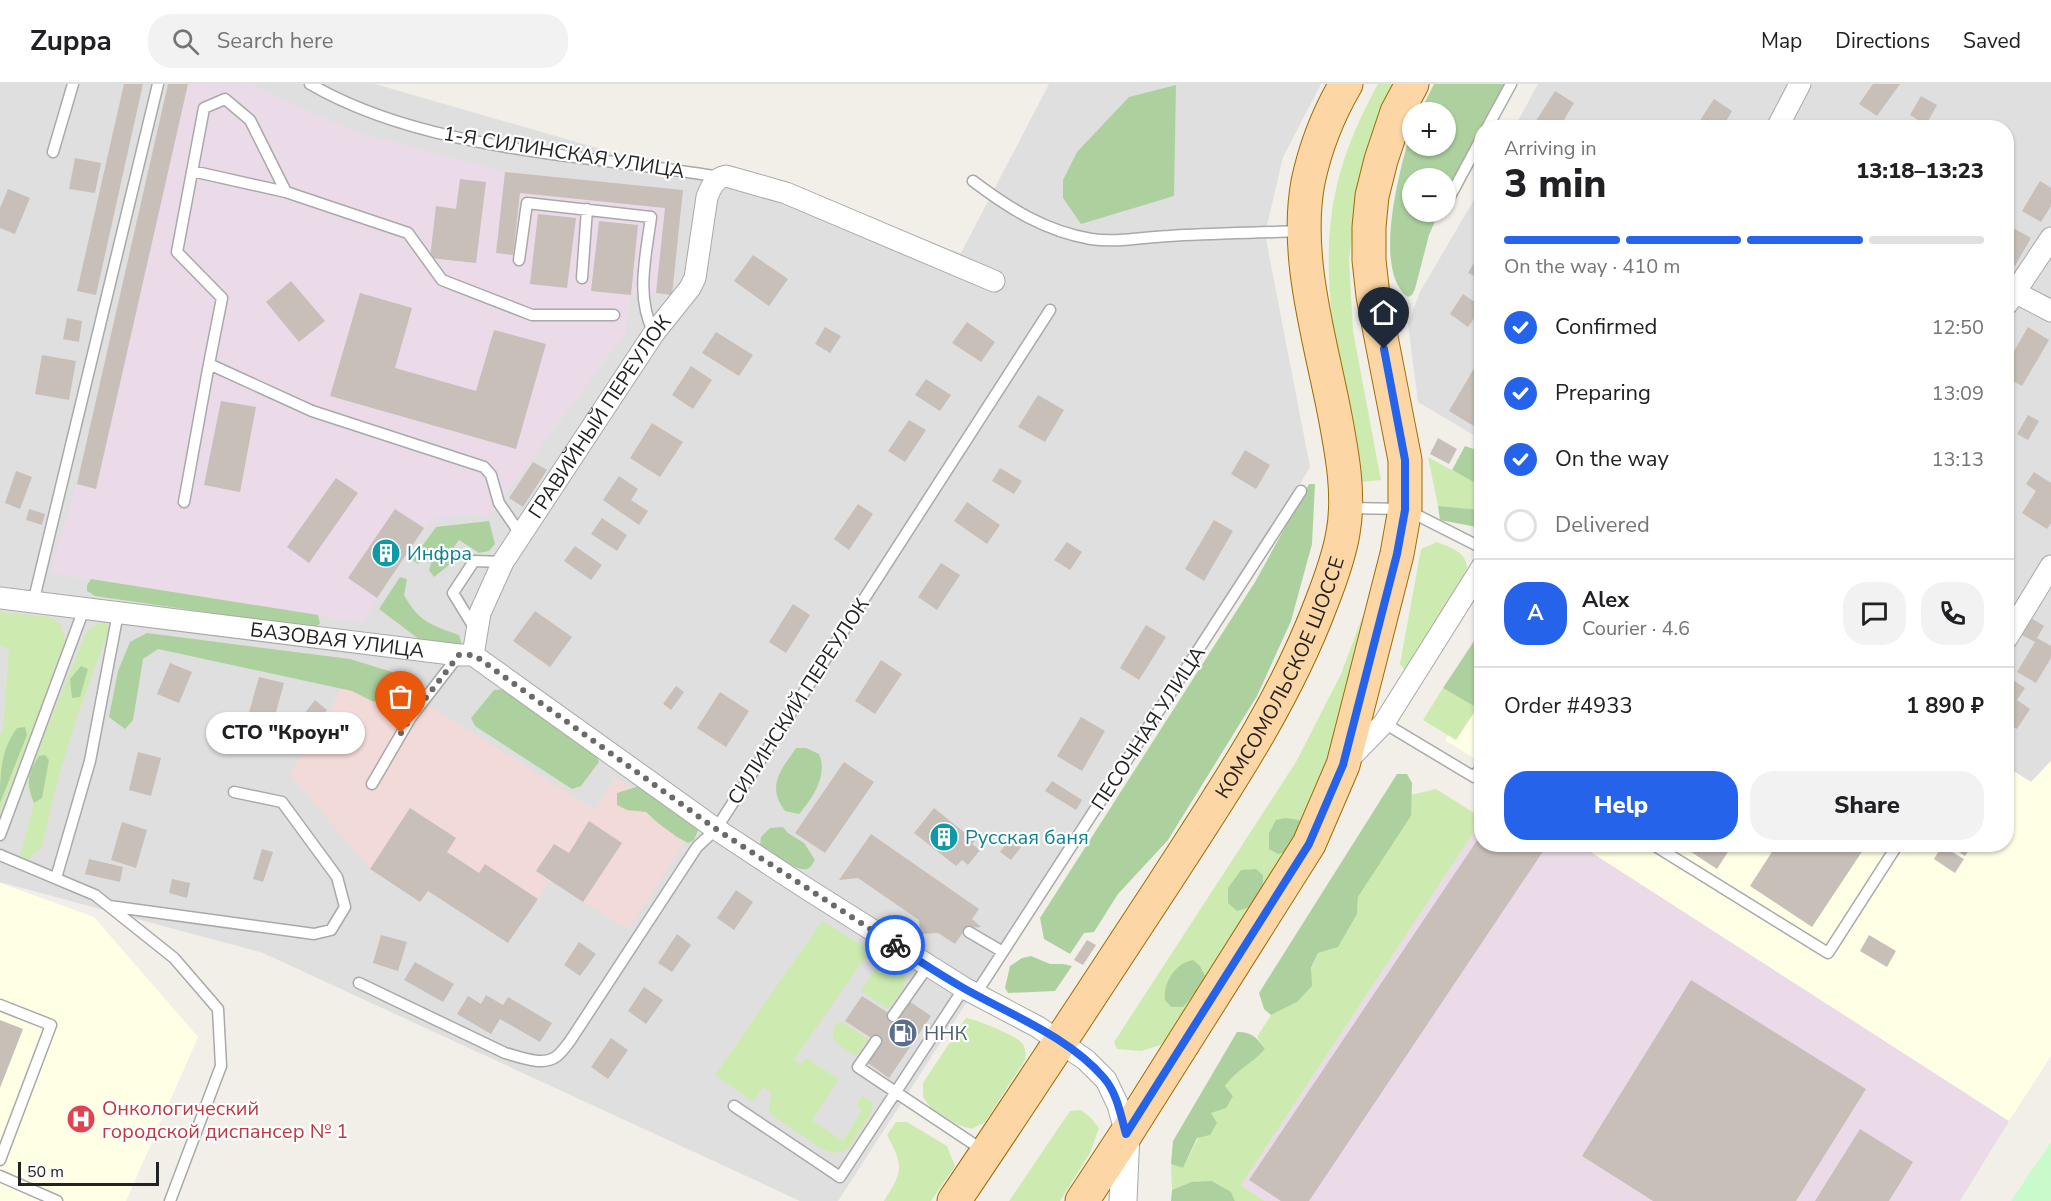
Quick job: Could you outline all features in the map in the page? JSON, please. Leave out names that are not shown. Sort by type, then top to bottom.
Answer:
[{"type":"main road","name":"КОМСОМОЛЬСКОЕ ШОССЕ","points":[[954,1201],[1061,1042],[1225,790],[1271,711],[1308,640],[1329,583],[1344,531],[1345,470],[1311,291],[1305,231],[1308,183],[1335,103],[1346,84]]},
{"type":"main road","points":[[1082,1201],[1309,844],[1343,765],[1397,554],[1405,510],[1405,460],[1373,296],[1369,260],[1369,226],[1372,196],[1381,160],[1397,112],[1412,84]]},
{"type":"street","points":[[1781,120],[1800,84]]},
{"type":"street","points":[[719,177],[726,176],[786,193],[994,281]]},
{"type":"street","name":"ГРАВИЙНЫЙ ПЕРЕУЛОК","points":[[466,655],[477,633],[480,613],[503,562],[654,333],[690,288],[695,278],[707,197],[710,188],[719,177]]},
{"type":"street","points":[[2014,289],[2051,238]]},
{"type":"street","points":[[2014,297],[2051,311]]},
{"type":"street","points":[[2014,627],[2051,566]]},
{"type":"street","points":[[1343,765],[1384,723],[1474,580]]},
{"type":"street","name":"БАЗОВАЯ УЛИЦА","points":[[0,598],[466,655],[716,829],[927,966],[970,992],[1038,1027],[1086,1060],[1106,1080],[1118,1105],[1126,1134],[1123,1201]]},
{"type":"lane","points":[[53,152],[73,84]]},
{"type":"lane","points":[[33,603],[158,84]]},
{"type":"lane","name":"1-Я СИЛИНСКАЯ УЛИЦА","points":[[310,84],[368,113],[444,134],[513,148],[719,177]]},
{"type":"lane","points":[[1491,120],[1511,84]]},
{"type":"lane","points":[[184,502],[222,298],[177,252],[204,108],[225,99],[250,120],[286,192]]},
{"type":"lane","points":[[1456,190],[1474,153]]},
{"type":"lane","points":[[192,171],[286,192],[408,233],[442,280],[532,315],[615,315]]},
{"type":"lane","points":[[973,181],[1008,207],[1044,226],[1092,239],[1121,240],[1305,231]]},
{"type":"lane","points":[[519,260],[527,203],[651,217],[642,294],[646,314],[654,333]]},
{"type":"lane","points":[[582,278],[587,209]]},
{"type":"lane","name":"СИЛИНСКИЙ ПЕРЕУЛОК","points":[[359,984],[506,1053],[529,1060],[555,1058],[570,1041],[697,847],[716,829],[1050,310]]},
{"type":"lane","points":[[209,364],[312,411],[484,467],[491,475],[499,502],[520,535]]},
{"type":"lane","name":"ПЕСОЧНАЯ УЛИЦА","points":[[734,1106],[840,1177],[896,1093],[970,992],[1003,952],[1301,491]]},
{"type":"lane","points":[[1344,508],[1405,510],[1474,544]]},
{"type":"lane","points":[[477,633],[453,593],[474,561],[503,562]]},
{"type":"lane","points":[[0,835],[84,609]]},
{"type":"lane","points":[[56,878],[90,762],[118,613]]},
{"type":"lane","points":[[372,784],[411,717],[466,655]]},
{"type":"lane","points":[[1384,723],[1474,777]]},
{"type":"lane","points":[[109,906],[314,934],[331,930],[345,907],[337,877],[282,802],[234,792]]},
{"type":"lane","points":[[1665,852],[1828,953],[1893,852]]},
{"type":"lane","points":[[0,855],[94,895],[174,958],[218,1009],[221,1066],[170,1201]]},
{"type":"lane","points":[[969,932],[1003,952]]},
{"type":"lane","points":[[893,1016],[927,966]]},
{"type":"lane","points":[[0,1005],[51,1025],[0,1160]]},
{"type":"lane","points":[[876,1041],[858,1067],[987,1153]]},
{"type":"lane","points":[[0,1176],[57,1201]]},
{"type":"shaded area","points":[[0,84],[375,84],[961,253],[1049,84],[1321,84],[1283,157],[1265,234],[1310,467],[1278,522],[838,1201],[800,1201],[263,953],[0,882]]},
{"type":"shaded area","points":[[188,84],[250,84],[355,132],[505,172],[683,190],[672,295],[656,293],[631,296],[625,334],[490,515],[438,517],[424,528],[363,623],[50,573],[77,484],[96,488]]},
{"type":"shaded area","points":[[1538,84],[2051,84],[2051,761],[2031,782],[2014,771],[2014,120],[1518,120]]},
{"type":"shaded area","points":[[1474,200],[1474,435],[1418,402],[1408,324],[1420,292]]},
{"type":"shaded area","points":[[346,681],[384,699],[419,720],[428,705],[595,810],[616,777],[694,827],[628,930],[550,880],[508,943],[428,891],[420,902],[370,869],[290,774]]},
{"type":"shaded area","points":[[1474,693],[1474,758],[1445,740]]},
{"type":"shaded area","points":[[2051,761],[2051,1056],[2009,1121],[1591,852],[2014,852],[2014,771],[2031,782]]},
{"type":"shaded area","points":[[1474,832],[1474,852],[1591,852],[2009,1121],[1960,1201],[1265,1201],[1241,1185]]},
{"type":"shaded area","name":"Онкологический городской диспансер № 1","points":[[0,883],[94,917],[198,1037],[126,1201],[0,1201]]},
{"type":"green space","points":[[1378,84],[1400,84],[1358,190],[1349,260],[1353,331],[1381,480],[1362,482],[1334,334],[1329,259],[1331,221],[1340,172],[1354,133]]},
{"type":"green space","points":[[1434,84],[1504,84],[1485,120],[1474,120],[1474,140],[1456,174],[1456,168],[1402,168],[1402,222],[1435,222],[1415,289],[1408,297],[1397,284],[1391,264],[1392,215],[1404,156],[1456,156],[1456,102],[1425,102]]},
{"type":"green space","points":[[1176,85],[1174,196],[1081,224],[1063,198],[1063,180],[1077,152],[1129,97]]},
{"type":"green space","points":[[1465,446],[1474,449],[1474,482],[1452,470]]},
{"type":"green space","points":[[1428,457],[1474,482],[1474,509],[1438,506]]},
{"type":"green space","points":[[1309,484],[1315,484],[1312,544],[1291,621],[1257,696],[1168,840],[1118,894],[1094,932],[1084,933],[1070,954],[1044,939],[1040,918],[1255,582]]},
{"type":"green space","points":[[1438,506],[1474,509],[1474,526],[1440,520]]},
{"type":"green space","points":[[489,521],[495,544],[489,551],[479,553],[459,540],[454,547],[458,552],[453,562],[434,577],[429,570],[431,564],[426,558],[418,564],[412,560],[436,527]]},
{"type":"green space","points":[[1437,542],[1460,553],[1466,562],[1468,576],[1406,672],[1400,664],[1421,549]]},
{"type":"green space","points":[[400,577],[407,579],[404,595],[415,611],[433,625],[459,635],[462,645],[424,643],[379,609]]},
{"type":"green space","points":[[91,579],[318,615],[320,624],[314,628],[95,596],[87,591],[87,585]]},
{"type":"green space","points":[[0,612],[51,617],[60,623],[66,642],[0,813],[0,736],[3,727],[9,649],[0,645]]},
{"type":"green space","points":[[1362,618],[1370,619],[1341,735],[1300,843],[1167,1043],[1141,1051],[1117,1049],[1114,1042],[1296,762],[1341,674]]},
{"type":"green space","points":[[107,623],[109,629],[77,717],[57,783],[42,847],[28,859],[20,857],[34,803],[27,787],[31,768],[85,635],[93,626]]},
{"type":"green space","points":[[147,633],[350,659],[392,672],[394,678],[374,702],[352,691],[158,649],[143,659],[133,720],[125,729],[109,717],[118,671],[130,642]]},
{"type":"green space","points":[[1474,641],[1474,706],[1443,688]]},
{"type":"green space","points":[[81,666],[88,669],[80,697],[72,698],[70,679]]},
{"type":"green space","points":[[1443,688],[1474,706],[1474,713],[1456,740],[1423,720]]},
{"type":"green space","points":[[506,689],[595,752],[599,762],[581,786],[572,789],[475,726],[471,718],[494,690]]},
{"type":"green space","points":[[25,727],[27,735],[0,803],[4,754],[17,728]]},
{"type":"green space","points":[[796,748],[806,748],[819,754],[822,770],[818,786],[799,814],[785,811],[779,802],[776,786],[781,771]]},
{"type":"green space","points":[[45,755],[49,760],[42,798],[34,803],[29,784],[30,774],[39,756]]},
{"type":"green space","points":[[1397,774],[1407,774],[1412,783],[1411,816],[1358,897],[1357,914],[1338,947],[1318,953],[1311,968],[1312,986],[1297,1002],[1271,1015],[1264,1009],[1259,993]]},
{"type":"green space","points":[[639,786],[699,828],[694,840],[688,843],[677,837],[646,812],[627,810],[617,805],[617,793]]},
{"type":"green space","points":[[1436,789],[1474,813],[1474,832],[1241,1185],[1265,1201],[1235,1201],[1231,1192],[1191,1182],[1172,1190],[1171,1164],[1183,1168],[1211,1113],[1233,1096],[1225,1086],[1234,1075],[1265,1049],[1257,1037],[1271,1015],[1297,1002],[1318,953],[1357,914],[1358,897],[1411,816],[1411,795]]},
{"type":"green space","points":[[1286,818],[1299,820],[1301,828],[1286,852],[1278,854],[1269,849],[1269,833],[1276,820]]},
{"type":"green space","points":[[783,827],[804,843],[815,860],[809,868],[791,866],[760,846],[761,837],[770,828]]},
{"type":"green space","points":[[1256,869],[1263,875],[1263,886],[1250,907],[1237,911],[1228,903],[1228,888],[1241,870]]},
{"type":"green space","points":[[822,921],[870,950],[794,1060],[801,1064],[806,1058],[839,1079],[812,1120],[843,1141],[862,1110],[856,1106],[862,1096],[871,1101],[873,1106],[871,1113],[849,1148],[833,1153],[822,1149],[769,1113],[771,1093],[763,1087],[753,1102],[715,1075]]},
{"type":"green space","points":[[1031,956],[1050,964],[1072,966],[1055,991],[1008,993],[1005,988],[1010,966],[1022,958]]},
{"type":"green space","points":[[1193,960],[1200,966],[1205,976],[1200,987],[1183,1007],[1171,1007],[1165,1000],[1168,981],[1176,969]]},
{"type":"green space","points":[[884,961],[897,967],[905,977],[903,988],[888,1009],[861,991],[879,963]]},
{"type":"green space","points":[[966,1018],[986,1024],[1016,1038],[1023,1045],[1025,1053],[1025,1060],[985,1122],[972,1129],[958,1125],[931,1108],[923,1097],[923,1083]]},
{"type":"green space","points":[[840,1021],[868,1039],[856,1056],[836,1042],[833,1037],[835,1027]]},
{"type":"green space","points":[[1237,1032],[1253,1036],[1265,1049],[1234,1075],[1225,1086],[1233,1096],[1226,1108],[1211,1113],[1217,1123],[1210,1135],[1197,1138],[1183,1168],[1171,1164],[1173,1141]]},
{"type":"green space","points":[[1081,1110],[1099,1128],[1090,1153],[1060,1201],[1009,1201],[1070,1111]]},
{"type":"green space","points":[[896,1122],[907,1122],[947,1146],[955,1166],[931,1201],[884,1201],[895,1183],[899,1169],[899,1162],[887,1135]]},
{"type":"green space","points":[[2051,1142],[2051,1201],[2011,1201]]},
{"type":"green space","points":[[1212,1181],[1231,1192],[1235,1201],[1171,1201],[1172,1190],[1191,1182]]},
{"type":"building","points":[[124,84],[143,84],[96,295],[77,291]]},
{"type":"building","points":[[168,84],[188,84],[96,489],[77,484]]},
{"type":"building","points":[[1873,84],[1900,84],[1877,116],[1859,104]]},
{"type":"building","points":[[1555,91],[1574,103],[1564,120],[1537,120]]},
{"type":"building","points":[[1921,96],[1937,105],[1929,120],[1918,120],[1910,115]]},
{"type":"building","points":[[1714,99],[1732,111],[1727,120],[1700,120]]},
{"type":"building","points":[[75,158],[101,163],[95,193],[69,189]]},
{"type":"building","points":[[505,172],[683,190],[672,295],[656,293],[665,208],[520,193],[513,255],[496,253]]},
{"type":"building","points":[[460,179],[486,182],[476,263],[430,258],[436,206],[456,209]]},
{"type":"building","points":[[2040,181],[2051,188],[2051,206],[2041,222],[2022,211]]},
{"type":"building","points":[[8,189],[30,198],[15,234],[0,228],[0,208]]},
{"type":"building","points":[[538,214],[576,218],[567,288],[530,284]]},
{"type":"building","points":[[599,221],[638,225],[631,295],[591,291]]},
{"type":"building","points":[[2014,229],[2031,238],[2014,265]]},
{"type":"building","points":[[753,255],[788,279],[769,306],[734,281]]},
{"type":"building","points":[[1474,263],[1474,276],[1468,273]]},
{"type":"building","points":[[291,281],[325,321],[299,342],[266,302]]},
{"type":"building","points":[[360,293],[412,308],[395,368],[476,391],[494,330],[546,344],[516,449],[330,396]]},
{"type":"building","points":[[1463,294],[1474,302],[1474,318],[1468,327],[1450,314]]},
{"type":"building","points":[[67,318],[82,321],[79,342],[63,339]]},
{"type":"building","points":[[967,322],[995,342],[981,362],[952,343]]},
{"type":"building","points":[[825,327],[841,336],[830,353],[815,344]]},
{"type":"building","points":[[2028,327],[2049,340],[2022,386],[2014,382],[2014,351]]},
{"type":"building","points":[[716,332],[753,355],[739,376],[702,353]]},
{"type":"building","points":[[42,355],[76,361],[69,400],[35,394]]},
{"type":"building","points":[[691,366],[712,380],[693,409],[672,395]]},
{"type":"building","points":[[1474,368],[1474,426],[1449,411]]},
{"type":"building","points":[[926,379],[951,395],[940,411],[915,395]]},
{"type":"building","points":[[1038,395],[1064,410],[1045,442],[1018,427]]},
{"type":"building","points":[[221,401],[256,407],[240,492],[204,485]]},
{"type":"building","points":[[2028,415],[2039,421],[2028,440],[2017,434]]},
{"type":"building","points":[[909,420],[926,430],[905,462],[888,451]]},
{"type":"building","points":[[652,423],[683,442],[660,477],[630,458]]},
{"type":"building","points":[[1438,438],[1457,449],[1449,464],[1430,454]]},
{"type":"building","points":[[1245,450],[1270,465],[1256,489],[1231,474]]},
{"type":"building","points":[[533,462],[547,470],[523,507],[509,498]]},
{"type":"building","points":[[1000,468],[1022,481],[1014,494],[992,481]]},
{"type":"building","points":[[16,471],[32,477],[20,509],[5,503]]},
{"type":"building","points":[[2034,472],[2051,483],[2051,523],[2047,529],[2022,513],[2036,491],[2026,484]]},
{"type":"building","points":[[619,476],[638,489],[631,500],[648,511],[639,525],[603,500]]},
{"type":"building","points":[[336,478],[358,493],[309,563],[287,547]]},
{"type":"building","points":[[967,502],[1000,525],[987,544],[954,521]]},
{"type":"building","points":[[858,504],[873,514],[849,550],[834,539]]},
{"type":"building","points":[[29,509],[45,514],[42,525],[26,520]]},
{"type":"building","name":"Инфра","points":[[395,509],[424,528],[377,598],[348,578]]},
{"type":"building","points":[[602,518],[627,535],[617,551],[591,534]]},
{"type":"building","points":[[1214,520],[1233,531],[1204,581],[1185,569]]},
{"type":"building","points":[[1067,542],[1082,552],[1070,570],[1054,560]]},
{"type":"building","points":[[575,546],[602,565],[591,580],[564,561]]},
{"type":"building","points":[[941,563],[960,575],[937,610],[918,597]]},
{"type":"building","points":[[793,604],[810,615],[786,653],[769,642]]},
{"type":"building","points":[[535,611],[572,637],[550,667],[513,641]]},
{"type":"building","points":[[2028,616],[2044,626],[2037,638],[2051,646],[2051,658],[2036,683],[2017,672],[2035,642],[2018,633]]},
{"type":"building","points":[[1146,625],[1166,637],[1139,680],[1120,668]]},
{"type":"building","points":[[881,660],[902,674],[875,714],[855,701]]},
{"type":"building","points":[[170,663],[192,672],[179,703],[157,694]]},
{"type":"building","points":[[259,677],[284,683],[273,723],[248,716]]},
{"type":"building","points":[[2014,681],[2025,688],[2017,700],[2030,709],[2017,729],[2014,727]]},
{"type":"building","points":[[394,684],[414,698],[404,713],[384,699]]},
{"type":"building","points":[[676,686],[684,692],[671,710],[663,704]]},
{"type":"building","points":[[720,692],[749,711],[726,747],[697,728]]},
{"type":"building","points":[[315,700],[327,710],[309,732],[297,723]]},
{"type":"building","points":[[1081,717],[1105,731],[1082,771],[1057,756]]},
{"type":"building","points":[[138,752],[161,758],[151,796],[129,790]]},
{"type":"building","points":[[844,762],[874,782],[825,853],[795,833]]},
{"type":"building","points":[[1052,781],[1082,800],[1076,810],[1045,791]]},
{"type":"building","points":[[410,808],[456,838],[447,852],[479,873],[485,864],[538,899],[508,943],[428,891],[420,902],[370,869]]},
{"type":"building","name":"Русская баня","points":[[934,808],[975,841],[972,844],[980,850],[968,865],[962,860],[956,866],[914,833]]},
{"type":"building","points":[[589,821],[622,843],[583,902],[536,871],[554,844],[569,853]]},
{"type":"building","points":[[122,822],[147,830],[136,868],[111,860]]},
{"type":"building","points":[[871,834],[979,909],[972,919],[981,927],[966,928],[955,944],[938,933],[920,934],[919,920],[858,878],[839,880]]},
{"type":"building","points":[[1010,839],[1021,847],[1011,860],[1000,852]]},
{"type":"building","points":[[1474,845],[1474,852],[1543,852],[1309,1201],[1281,1201],[1249,1180]]},
{"type":"building","points":[[262,849],[273,852],[263,882],[253,879]]},
{"type":"building","points":[[1691,852],[1728,852],[1717,869]]},
{"type":"building","points":[[1772,852],[1862,852],[1812,927],[1750,886]]},
{"type":"building","points":[[1938,852],[1952,852],[1964,859],[1955,873],[1934,859]]},
{"type":"building","points":[[89,859],[123,867],[120,882],[85,874]]},
{"type":"building","points":[[172,879],[190,883],[187,898],[169,893]]},
{"type":"building","points":[[736,890],[753,902],[734,930],[717,918]]},
{"type":"building","points":[[677,934],[691,945],[672,972],[658,963]]},
{"type":"building","points":[[381,935],[407,942],[398,971],[373,963]]},
{"type":"building","points":[[1869,935],[1896,951],[1887,967],[1860,951]]},
{"type":"building","points":[[1087,940],[1096,945],[1083,965],[1074,960]]},
{"type":"building","points":[[579,942],[596,954],[580,976],[564,965]]},
{"type":"building","points":[[415,962],[454,984],[443,1002],[404,980]]},
{"type":"building","points":[[1691,980],[1866,1089],[1796,1201],[1653,1201],[1582,1156]]},
{"type":"building","points":[[644,987],[663,1000],[646,1024],[628,1011]]},
{"type":"building","points":[[486,995],[503,1005],[508,997],[552,1023],[540,1042],[500,1019],[491,1034],[457,1014],[468,996],[481,1004]]},
{"type":"building","points":[[862,996],[893,1016],[906,999],[931,1016],[889,1078],[865,1061],[876,1041],[845,1021]]},
{"type":"building","points":[[0,1020],[23,1029],[0,1088]]},
{"type":"building","points":[[611,1038],[628,1050],[608,1079],[591,1067]]},
{"type":"building","points":[[1860,1129],[1913,1162],[1889,1201],[1815,1201]]},
{"type":"way so far","points":[[401,733],[459,655],[474,655],[716,829],[895,945]]},
{"type":"place","name":"Инфра","points":[[386,553]]},
{"type":"place","name":"СТО \"Кроун\"","points":[[401,733]]},
{"type":"place","name":"Русская баня","points":[[944,837]]},
{"type":"place","name":"ННК","points":[[903,1033]]},
{"type":"place","name":"Онкологический городской диспансер № 1","points":[[81,1119]]},
{"type":"route","points":[[895,945],[964,988],[1038,1027],[1086,1060],[1106,1080],[1118,1105],[1126,1134],[1309,844],[1343,765],[1397,554],[1405,510],[1405,460],[1384,349]]}]
